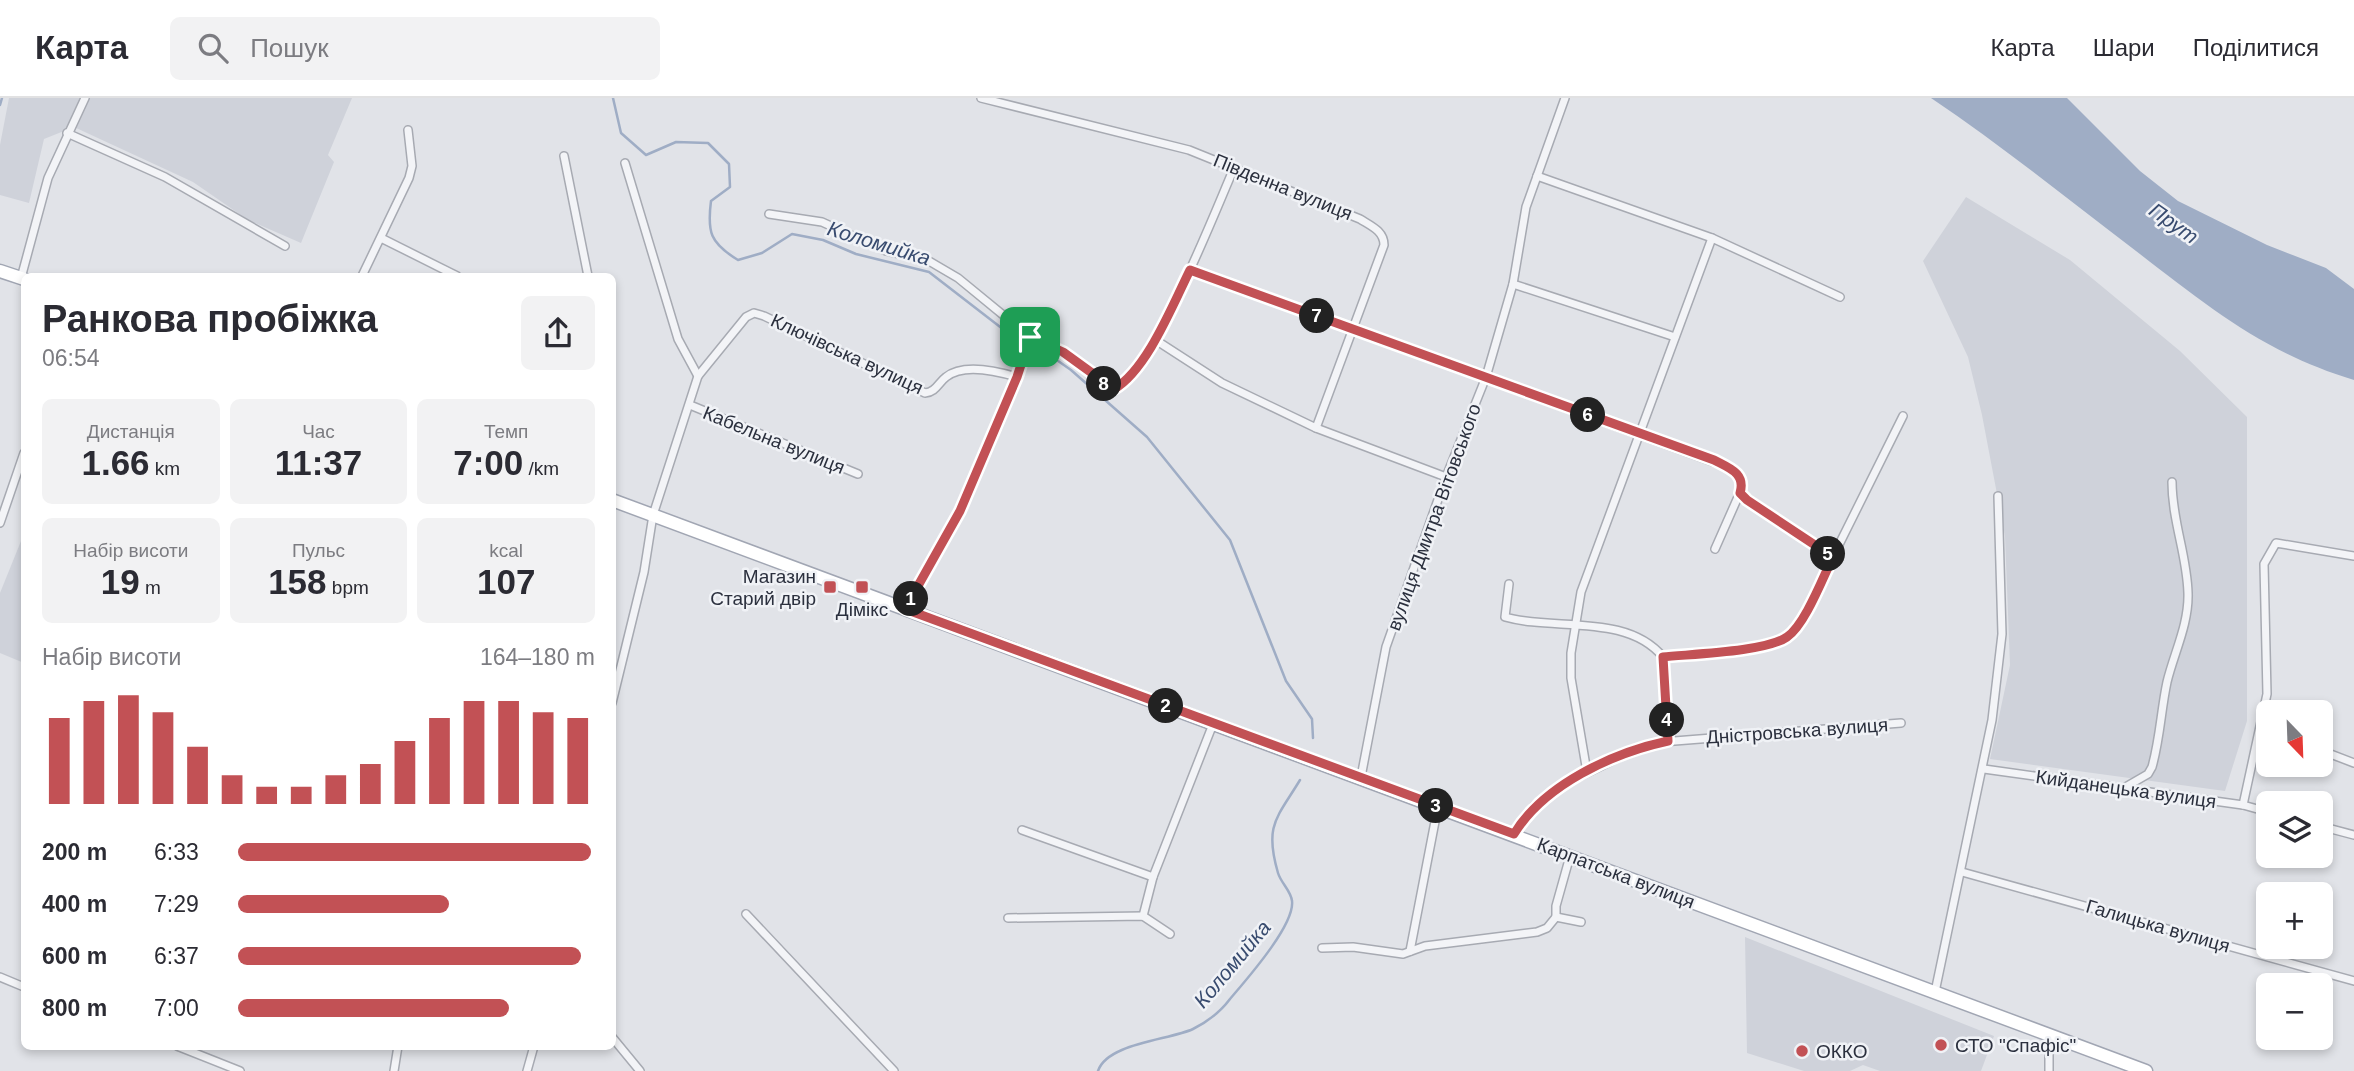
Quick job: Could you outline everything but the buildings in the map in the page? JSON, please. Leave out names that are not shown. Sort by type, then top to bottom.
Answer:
[{"type":"main road","points":[[0,271],[21,279]]},
{"type":"main road","name":"Карпатська вулиця","points":[[616,501],[2146,1071]]},
{"type":"street","points":[[24,273],[48,178],[85,98]]},
{"type":"street","name":"Південна вулиця","points":[[981,98],[1189,150],[1360,219],[1384,237],[1384,245],[1355,330],[1316,428]]},
{"type":"street","name":"вулиця Дмитра Вітовського","points":[[1361,777],[1386,647],[1446,477],[1486,377],[1502,313],[1513,284],[1526,207],[1565,98]]},
{"type":"street","points":[[364,273],[412,166],[408,130]]},
{"type":"street","points":[[67,133],[165,177],[285,246]]},
{"type":"street","points":[[564,156],[588,273]]},
{"type":"street","points":[[616,686],[643,572],[653,515],[698,376],[678,339],[625,163]]},
{"type":"street","points":[[769,214],[822,222],[886,251],[929,261],[958,278],[1028,342],[1063,352],[1114,389],[1124,381],[1154,339],[1190,270],[1234,168]]},
{"type":"street","points":[[1537,176],[1712,238],[1840,297]]},
{"type":"street","points":[[381,238],[451,273]]},
{"type":"street","points":[[1587,772],[1571,678],[1575,624],[1586,574],[1712,238]]},
{"type":"street","points":[[1190,270],[1730,468],[1741,480],[1740,493],[1715,549]]},
{"type":"street","points":[[1513,284],[1675,337]]},
{"type":"street","name":"Ключівська вулиця","points":[[698,376],[744,318],[756,313],[925,393],[932,392],[945,377],[960,371],[991,371],[1017,377]]},
{"type":"street","points":[[1154,339],[1214,380],[1316,428],[1446,477]]},
{"type":"street","points":[[905,609],[960,511],[1017,377],[1028,342]]},
{"type":"street","name":"Кабельна вулиця","points":[[690,405],[858,474]]},
{"type":"street","points":[[1663,657],[1757,646],[1788,637],[1799,624],[1903,416]]},
{"type":"street","points":[[0,523],[21,462]]},
{"type":"street","points":[[2122,789],[2148,774],[2152,767],[2166,684],[2186,618],[2187,581],[2182,542],[2174,519],[2172,482]]},
{"type":"street","points":[[1740,493],[1833,557]]},
{"type":"street","points":[[1935,992],[1984,769],[2001,641],[1998,496]]},
{"type":"street","points":[[2266,700],[2268,665],[2264,564],[2266,555],[2276,543],[2354,556]]},
{"type":"street","points":[[1509,584],[1505,617],[1519,621],[1575,624],[1631,635],[1653,645],[1663,657],[1668,741]]},
{"type":"street","name":"Дністровська вулиця","points":[[1514,834],[1542,798],[1587,772],[1624,755],[1668,741],[1901,723]]},
{"type":"street","points":[[1143,916],[1153,877],[1213,724]]},
{"type":"street","points":[[2333,755],[2354,762]]},
{"type":"street","points":[[2244,805],[2256,762]]},
{"type":"street","name":"Кийданецька вулиця","points":[[1984,769],[2256,808]]},
{"type":"street","points":[[1410,951],[1438,806]]},
{"type":"street","points":[[2333,829],[2354,835]]},
{"type":"street","points":[[1022,830],[1153,877]]},
{"type":"street","points":[[1322,948],[1353,947],[1395,954],[1466,940],[1537,932],[1547,928],[1556,917],[1556,906],[1570,856]]},
{"type":"street","name":"Галицька вулиця","points":[[1962,872],[2354,981]]},
{"type":"street","points":[[746,914],[894,1071]]},
{"type":"street","points":[[1008,918],[1143,916],[1170,934]]},
{"type":"street","points":[[1556,917],[1581,922]]},
{"type":"street","points":[[0,977],[21,986]]},
{"type":"street","points":[[2049,1035],[2049,1071]]},
{"type":"street","points":[[616,1042],[640,1071]]},
{"type":"street","points":[[187,1050],[240,1071]]},
{"type":"street","points":[[394,1071],[397,1050]]},
{"type":"street","points":[[527,1071],[533,1050]]},
{"type":"shaded area","points":[[9,98],[352,98],[328,155],[334,162],[301,243],[248,220],[193,182],[74,127],[44,139],[29,203],[0,195],[0,145]]},
{"type":"shaded area","points":[[1966,197],[2070,260],[2180,351],[2247,417],[2247,721],[2225,791],[1990,759],[2010,665],[2005,536],[1968,357],[1923,261]]},
{"type":"shaded area","points":[[21,541],[21,662],[0,653],[0,593]]},
{"type":"shaded area","points":[[1745,937],[1994,1036],[1981,1071],[1880,1071],[1863,1065],[1850,1071],[1804,1071],[1747,1053]]},
{"type":"water","name":"Прут","points":[[1931,98],[2067,98],[2140,171],[2178,201],[2267,245],[2326,268],[2354,289],[2354,380],[2292,356],[2213,309]]},
{"type":"waterway","points":[[0,105],[2,98]]},
{"type":"waterway","name":"Коломийка","points":[[613,98],[621,133],[646,155],[676,142],[708,143],[729,164],[730,187],[711,201],[710,229],[721,248],[738,260],[762,253],[792,234],[823,240],[856,254],[929,272],[1017,340],[1041,349],[1071,370],[1147,437],[1230,540],[1286,681],[1312,719],[1313,738]]},
{"type":"waterway","name":"Коломийка","points":[[1098,1071],[1113,1054],[1183,1033],[1208,1020],[1226,1003],[1278,938],[1291,911],[1292,901],[1278,873],[1272,844],[1273,832],[1279,813],[1300,780]]},
{"type":"place","name":"Магазин Старий двір","points":[[830,587]]},
{"type":"place","name":"Дімікс","points":[[862,587]]},
{"type":"place","name":"СТО \"Спафіс\"","points":[[1941,1045]]},
{"type":"place","name":"ОККО","points":[[1802,1051]]},
{"type":"route","points":[[1190,270],[1714,460],[1737,473],[1742,482],[1740,493],[1747,500],[1833,557],[1799,624],[1788,637],[1766,644],[1663,657],[1668,741],[1624,755],[1558,787],[1534,806],[1514,834],[905,609],[960,511],[1017,377],[1030,337],[1063,352],[1102,383],[1114,389],[1133,370],[1154,339],[1190,270]]}]
